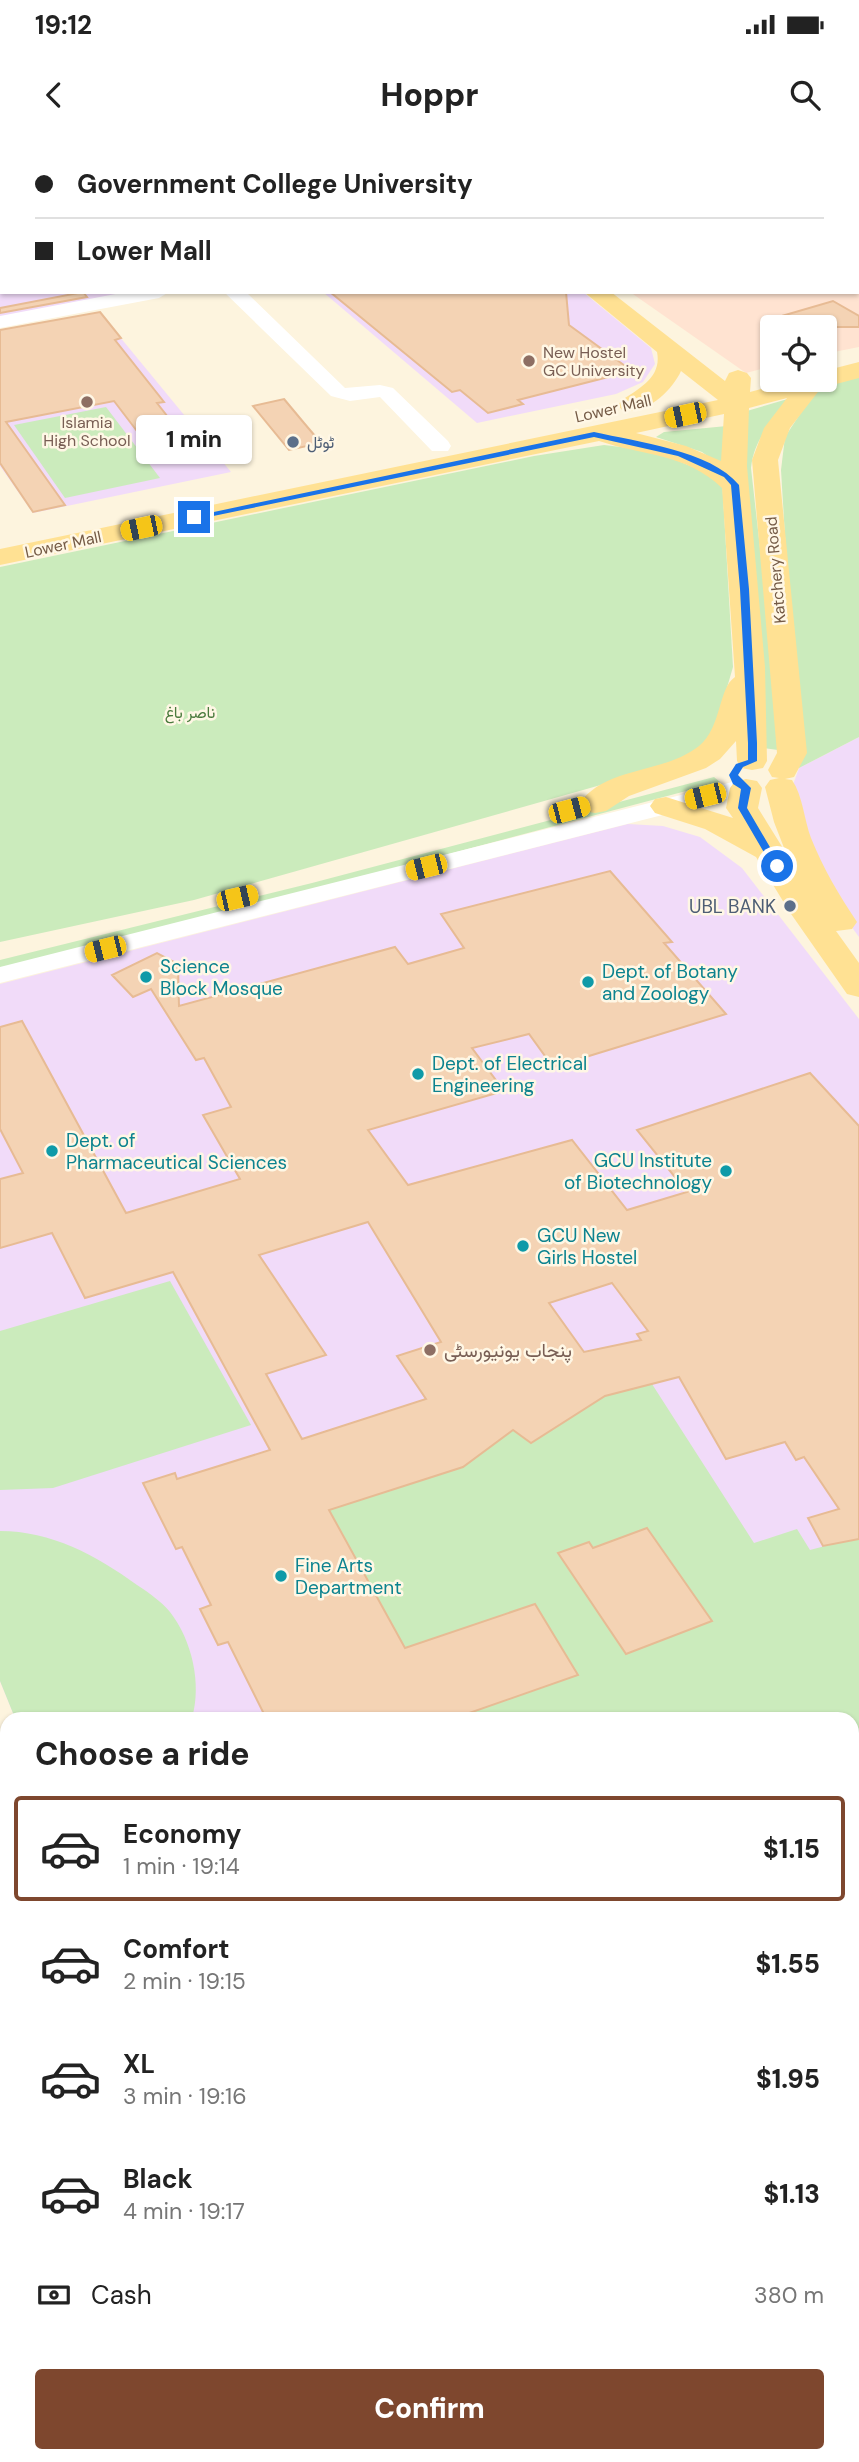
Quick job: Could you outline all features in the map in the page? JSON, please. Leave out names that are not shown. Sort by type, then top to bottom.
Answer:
[{"type":"main road","points":[[599,294],[738,403]]},
{"type":"main road","points":[[627,294],[689,337],[749,373]]},
{"type":"main road","points":[[837,351],[859,347]]},
{"type":"main road","points":[[631,405],[661,384],[671,365],[669,349]]},
{"type":"main road","name":"Lower Mall","points":[[837,376],[859,370]]},
{"type":"main road","name":"Lower Mall","points":[[0,533],[440,446],[631,405],[749,373]]},
{"type":"main road","name":"Katchery Road","points":[[749,373],[738,403],[734,431],[735,485],[750,667],[743,808],[805,911],[859,988]]},
{"type":"main road","name":"Lower Mall","points":[[0,557],[594,435],[779,392]]},
{"type":"main road","name":"Katchery Road","points":[[782,778],[792,753],[765,460],[772,435],[810,392]]},
{"type":"main road","points":[[594,435],[680,454],[709,465],[726,475],[735,485]]},
{"type":"main road","points":[[595,804],[618,789],[676,772],[712,750],[730,725],[738,693],[750,667]]},
{"type":"main road","points":[[744,776],[768,790],[782,778]]},
{"type":"main road","points":[[782,778],[789,820],[831,909],[859,950]]},
{"type":"main road","points":[[666,806],[716,822],[767,851]]},
{"type":"street","points":[[0,322],[148,294]]},
{"type":"street","points":[[236,294],[338,392],[348,395],[376,390],[386,392],[440,446]]},
{"type":"street","points":[[0,953],[263,892],[595,804],[744,776]]},
{"type":"street","points":[[0,975],[666,806],[744,776]]},
{"type":"shaded area","points":[[0,294],[152,294],[0,322]]},
{"type":"shaded area","name":"New Hostel GC University","points":[[325,294],[585,294],[651,348],[655,364],[643,382],[616,394],[477,423]]},
{"type":"shaded area","points":[[633,294],[859,294],[859,347],[837,351],[837,315],[760,315],[760,369],[746,373]]},
{"type":"shaded area","name":"Islamia High School","points":[[101,314],[231,472],[33,513],[0,466],[0,333]]},
{"type":"shaded area","points":[[859,737],[859,937],[843,915],[789,796],[799,768]]},
{"type":"shaded area","name":"پنجاب یونیورسٹی","points":[[628,824],[663,826],[700,837],[742,868],[859,1019],[859,1712],[13,1712],[0,1681],[0,984]]},
{"type":"green space","points":[[859,376],[859,737],[799,768],[781,470],[785,437],[814,392],[837,392],[837,382]]},
{"type":"green space","points":[[791,398],[792,401],[760,439],[751,468],[782,744],[778,750],[763,748],[742,455],[747,411]]},
{"type":"green space","points":[[106,407],[160,478],[65,498],[14,425]]},
{"type":"green space","points":[[727,426],[731,473],[702,452],[656,437],[664,432]]},
{"type":"green space","name":"ناصر باغ","points":[[604,445],[654,451],[722,479],[733,667],[710,746],[689,760],[194,900],[0,942],[0,567],[534,456]]},
{"type":"green space","points":[[714,777],[720,782],[313,890],[0,968],[0,960],[312,883]]},
{"type":"green space","points":[[170,1281],[251,1425],[53,1488],[0,1490],[0,1331]]},
{"type":"green space","points":[[652,1384],[754,1543],[797,1529],[810,1550],[859,1537],[859,1712],[471,1712],[577,1675],[535,1604],[405,1648],[329,1510],[453,1470],[513,1430],[531,1443],[590,1400]]},
{"type":"green space","points":[[0,1531],[19,1532],[55,1540],[89,1555],[121,1574],[163,1605],[178,1623],[189,1649],[195,1677],[195,1705],[193,1712],[13,1712],[0,1681]]},
{"type":"building","points":[[73,294],[85,294],[87,297],[0,313],[0,308]]},
{"type":"building","name":"New Hostel GC University","points":[[332,294],[566,294],[569,325],[632,371],[518,400],[523,404],[488,413],[460,390],[452,392]]},
{"type":"building","points":[[833,301],[859,316],[859,327],[837,327],[837,315],[785,315]]},
{"type":"building","points":[[100,312],[121,338],[115,340],[164,402],[157,403],[193,449],[156,456],[114,401],[6,422],[65,505],[33,512],[0,463],[0,330]]},
{"type":"building","points":[[284,399],[321,443],[289,450],[253,406]]},
{"type":"building","points":[[610,871],[672,942],[664,943],[726,1014],[553,1067],[529,1034],[472,1048],[504,1091],[368,1130],[408,1185],[572,1140],[627,1210],[687,1192],[637,1130],[810,1073],[859,1126],[859,1539],[823,1546],[808,1518],[839,1509],[804,1457],[796,1460],[785,1442],[726,1459],[679,1377],[605,1396],[531,1443],[513,1430],[463,1467],[329,1510],[405,1648],[535,1604],[578,1675],[472,1712],[263,1712],[228,1642],[218,1645],[200,1609],[211,1605],[182,1547],[176,1549],[143,1483],[175,1473],[177,1479],[270,1450],[173,1272],[85,1298],[52,1233],[0,1248],[0,1179],[23,1173],[0,1129],[0,1027],[22,1021],[126,1213],[240,1179],[203,1115],[231,1107],[204,1058],[196,1060],[151,989],[133,997],[112,975],[157,953],[178,964],[179,1006],[395,947],[408,964],[464,948],[441,914]],"holes":[[[368,1222],[441,1342],[397,1356],[426,1399],[302,1439],[266,1374],[326,1355],[259,1255]],[[612,1283],[648,1331],[637,1334],[641,1340],[584,1352],[549,1303]]]},
{"type":"building","points":[[647,1528],[712,1621],[626,1654],[558,1553],[589,1542],[593,1548]]},
{"type":"place","name":"New Hostel GC University","points":[[529,361]]},
{"type":"place","name":"Islamia High School","points":[[87,402]]},
{"type":"place","name":"ٹوٹل","points":[[293,442]]},
{"type":"place","name":"UBL BANK","points":[[790,906]]},
{"type":"place","name":"Science Block Mosque","points":[[146,977]]},
{"type":"place","name":"Dept. of Botany and Zoology","points":[[588,982]]},
{"type":"place","name":"Dept. of Electrical Engineering","points":[[418,1074]]},
{"type":"place","name":"Dept. of Pharmaceutical Sciences","points":[[52,1151]]},
{"type":"place","name":"GCU Institute of Biotechnology","points":[[726,1171]]},
{"type":"place","name":"GCU New Girls Hostel","points":[[523,1246]]},
{"type":"place","name":"پنجاب یونیورسٹی","points":[[430,1350]]},
{"type":"place","name":"Fine Arts Department","points":[[281,1576]]},
{"type":"route","points":[[194,517],[594,435],[651,445],[709,465],[726,475],[735,485],[745,589],[753,743],[752,761],[739,765],[734,775],[737,782],[746,788],[742,798],[743,808],[777,866]]}]
